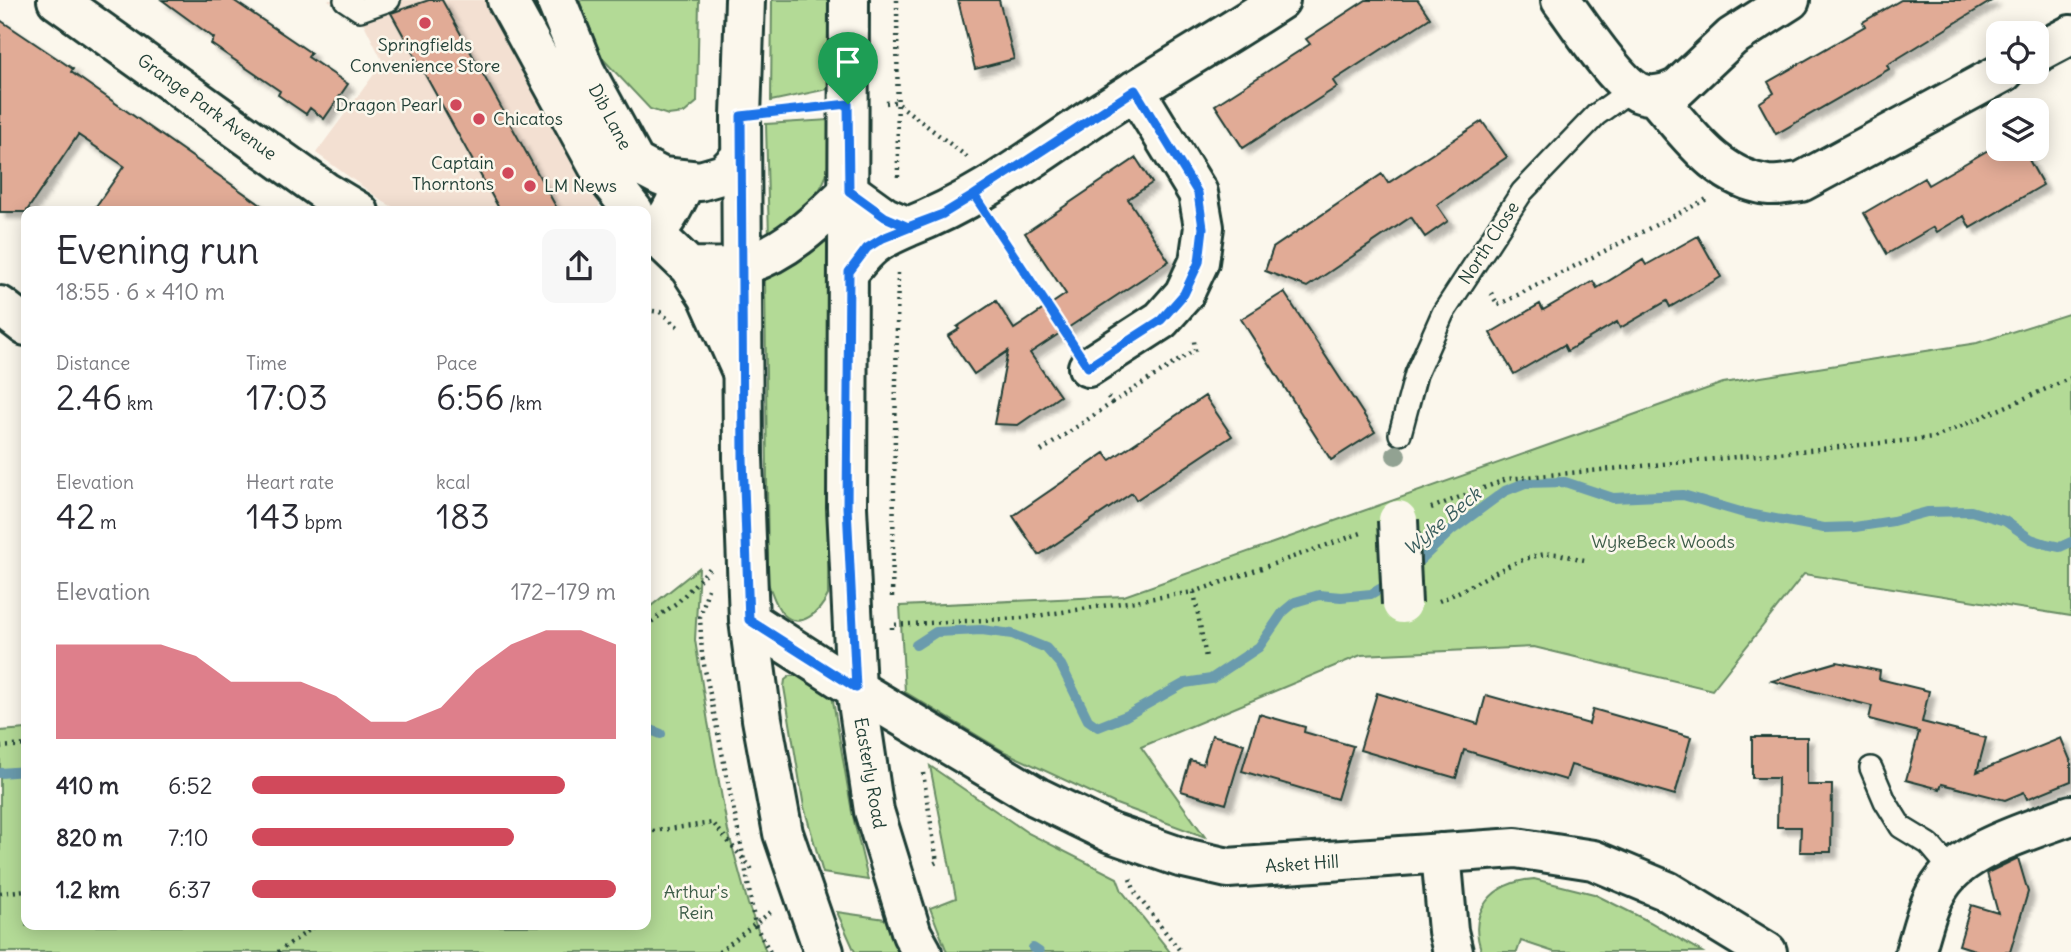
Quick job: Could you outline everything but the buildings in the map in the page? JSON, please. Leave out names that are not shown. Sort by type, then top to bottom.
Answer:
[{"type":"street","name":"Grange Park Avenue","points":[[57,0],[324,191],[349,206]]},
{"type":"street","points":[[513,12],[556,0]]},
{"type":"street","name":"Dib Lane","points":[[556,0],[585,71],[635,163],[662,177],[701,181],[724,174],[741,156]]},
{"type":"street","points":[[745,0],[741,156],[749,620],[762,719],[792,899],[824,952]]},
{"type":"street","name":"Easterly Road","points":[[849,0],[847,507],[856,688],[874,811],[912,934],[922,952]]},
{"type":"street","points":[[849,272],[867,248],[883,238],[943,214],[1280,0]]},
{"type":"street","points":[[1561,0],[1623,81],[1643,92],[1715,163],[1744,180],[1770,186],[1801,182],[1986,82]]},
{"type":"street","points":[[1643,92],[1667,94],[1678,88],[1732,37],[1790,0]]},
{"type":"street","name":"Dib Lane","points":[[513,12],[598,166],[628,206]]},
{"type":"street","points":[[2049,47],[2071,35]]},
{"type":"street","points":[[1088,367],[1161,320],[1184,294],[1199,262],[1203,228],[1198,193],[1135,90]]},
{"type":"street","points":[[651,224],[672,208],[686,181]]},
{"type":"street","points":[[689,267],[742,265],[770,255],[802,234],[849,191],[877,212],[908,227]]},
{"type":"street","name":"Dib Lane","points":[[651,233],[689,267],[708,296],[743,372]]},
{"type":"street","points":[[0,306],[21,322]]},
{"type":"street","points":[[1398,520],[1402,604]]},
{"type":"street","points":[[800,653],[826,650],[842,633],[851,608]]},
{"type":"street","name":"Asket Hill","points":[[749,620],[1037,797],[1111,832],[1180,858],[1228,868],[1516,848],[1593,860],[1667,891],[1767,952]]},
{"type":"street","points":[[1915,952],[1938,888],[1951,870],[1974,854],[2071,814]]},
{"type":"street","points":[[1441,853],[1448,931],[1453,952]]},
{"type":"lane","points":[[345,0],[360,10],[389,0]]},
{"type":"lane","name":"North Close","points":[[1399,434],[1416,374],[1443,313],[1522,192],[1596,115],[1643,92]]},
{"type":"lane","points":[[1871,768],[1885,801],[1901,827],[1929,844],[1951,870]]},
{"type":"path","points":[[897,0],[898,181]]},
{"type":"path","points":[[741,116],[848,104],[896,102],[968,158]]},
{"type":"path","points":[[1473,266],[1498,304],[1744,180]]},
{"type":"path","points":[[974,195],[1112,403],[1041,451]]},
{"type":"path","points":[[892,598],[898,272]]},
{"type":"path","points":[[651,622],[678,601],[746,532]]},
{"type":"path","points":[[1402,604],[1431,605],[1468,589],[1512,564],[1548,553],[1585,560]]},
{"type":"path","points":[[1194,592],[1206,658]]},
{"type":"path","points":[[892,612],[892,625]]},
{"type":"path","points":[[0,747],[21,745]]},
{"type":"path","points":[[651,831],[713,823],[759,878]]},
{"type":"path","points":[[1111,832],[1136,894],[1181,952]]},
{"type":"path","points":[[0,893],[21,891]]},
{"type":"path","points":[[719,952],[792,899]]},
{"type":"path","points":[[755,925],[770,952]]},
{"type":"path","points":[[278,952],[310,930]]},
{"type":"shaded area","points":[[328,0],[493,0],[594,184],[599,206],[391,206],[316,153],[383,62],[364,24]]},
{"type":"green space","points":[[579,0],[699,0],[697,102],[684,113],[668,115],[650,109],[602,58]]},
{"type":"green space","points":[[772,0],[829,0],[828,89],[771,101]]},
{"type":"green space","points":[[829,120],[828,163],[822,186],[802,211],[769,238],[766,124]]},
{"type":"green space","points":[[828,238],[828,595],[815,613],[803,620],[796,620],[783,614],[768,583],[765,274]]},
{"type":"green space","name":"WykeBeck Woods","points":[[2071,313],[2071,616],[1804,574],[1712,690],[1534,647],[1361,655],[1141,747],[1205,837],[1116,804],[1005,752],[905,692],[900,606],[1124,596],[1723,383],[1977,343]]},
{"type":"green space","name":"Arthur's Rein","points":[[699,568],[695,640],[708,722],[728,831],[748,904],[766,952],[0,952],[0,731],[21,729],[21,930],[651,930],[651,606]]},
{"type":"green space","points":[[790,676],[798,676],[832,695],[852,812],[868,880],[823,873],[804,807],[784,687],[785,680]]},
{"type":"green space","points":[[930,766],[1028,833],[1117,878],[1122,891],[1170,952],[947,952],[930,908],[956,898]]},
{"type":"green space","points":[[1534,879],[1594,894],[1702,952],[1554,952],[1521,941],[1517,952],[1482,952],[1478,924],[1487,901],[1506,886]]},
{"type":"green space","points":[[837,912],[885,919],[899,952],[855,952]]},
{"type":"waterway","name":"Wyke Beck","points":[[1411,569],[1452,530],[1505,491],[1525,483],[1565,482],[1613,498],[1683,495],[1744,513],[1824,528],[1855,527],[1927,512],[1971,511],[2005,521],[2031,539],[2046,544],[2060,547],[2071,542]]},
{"type":"waterway","name":"Wyke Beck","points":[[916,645],[936,632],[982,630],[1012,634],[1046,648],[1061,665],[1088,720],[1098,727],[1126,716],[1185,683],[1211,679],[1259,647],[1283,612],[1295,602],[1319,595],[1341,597],[1371,594],[1392,582]]},
{"type":"waterway","name":"Wyke Beck","points":[[651,730],[661,734]]},
{"type":"waterway","name":"Wyke Beck","points":[[0,773],[21,771]]},
{"type":"waterway","points":[[1033,948],[1039,952]]},
{"type":"place","name":"Springfields Convenience Store","points":[[425,23]]},
{"type":"place","name":"Dragon Pearl","points":[[456,105]]},
{"type":"place","name":"Chicatos","points":[[479,119]]},
{"type":"place","name":"Captain Thorntons","points":[[508,173]]},
{"type":"place","name":"LM News","points":[[530,186]]},
{"type":"route","points":[[848,104],[741,116],[743,458],[749,620],[856,688],[847,507],[849,272],[867,248],[883,238],[943,214],[1135,90],[1198,193],[1203,228],[1199,262],[1184,294],[1161,320],[1088,367],[974,195],[943,214],[908,227],[870,208],[849,191],[848,104]]}]
